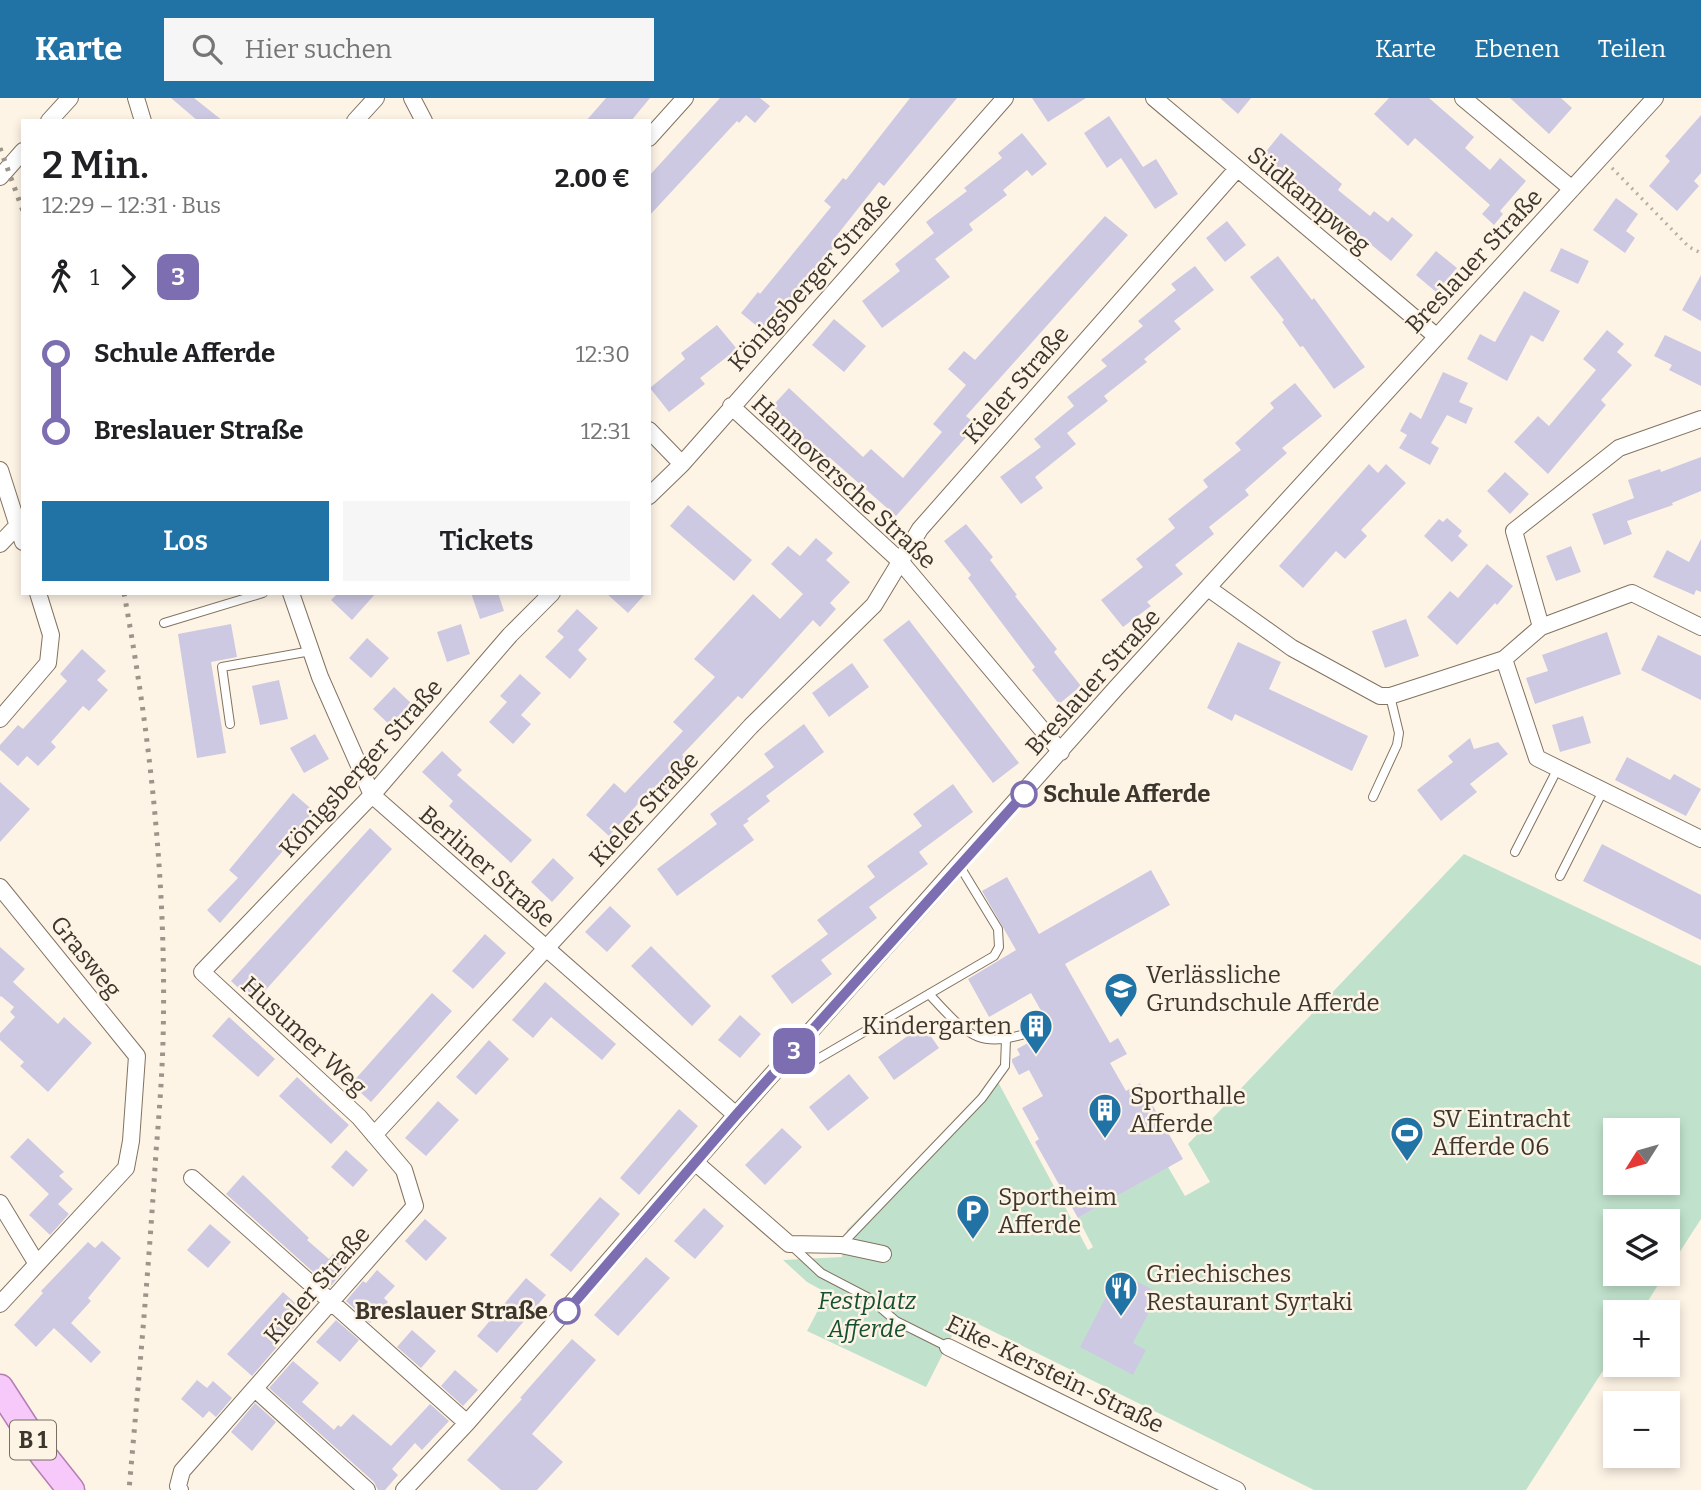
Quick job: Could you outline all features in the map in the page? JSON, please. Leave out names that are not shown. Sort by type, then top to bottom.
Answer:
[{"type":"main road","name":"B 1","points":[[0,1388],[44,1456],[71,1490]]},
{"type":"street","points":[[52,119],[69,98]]},
{"type":"street","points":[[136,98],[142,119]]},
{"type":"street","points":[[357,119],[376,98]]},
{"type":"street","points":[[411,98],[423,119]]},
{"type":"street","points":[[651,136],[685,98]]},
{"type":"street","name":"Königsberger Straße","points":[[651,494],[682,464],[1005,98]]},
{"type":"street","name":"Südkampweg","points":[[1154,98],[1436,336]]},
{"type":"street","points":[[1463,98],[1572,189]]},
{"type":"street","name":"Breslauer Straße","points":[[404,1490],[467,1423],[959,865],[1436,336],[1655,98]]},
{"type":"street","points":[[0,177],[21,153]]},
{"type":"street","name":"Kieler Straße","points":[[179,1488],[182,1471],[415,1206],[404,1170],[374,1135],[751,726],[874,606],[920,529],[1237,169]]},
{"type":"street","name":"Hannoversche Straße","points":[[731,406],[900,561],[1061,752]]},
{"type":"street","points":[[1541,627],[1514,531],[1619,448],[1701,419]]},
{"type":"street","points":[[651,432],[682,464]]},
{"type":"street","points":[[0,470],[21,535]]},
{"type":"street","points":[[0,544],[18,525]]},
{"type":"street","points":[[1208,588],[1292,648],[1380,696],[1390,696],[1504,659],[1541,627],[1632,593],[1701,627]]},
{"type":"street","points":[[0,719],[48,663],[51,635],[39,595]]},
{"type":"street","name":"Berliner Straße","points":[[292,595],[320,677],[372,795],[736,1115]]},
{"type":"street","name":"Königsberger Straße","points":[[202,972],[372,795],[510,635],[550,595]]},
{"type":"street","points":[[1504,659],[1538,758],[1701,839]]},
{"type":"street","name":"Grasweg","points":[[0,887],[137,1056],[131,1141],[126,1168],[37,1264]]},
{"type":"street","name":"Husumer Weg","points":[[202,972],[374,1135]]},
{"type":"street","points":[[696,1163],[789,1244],[841,1245],[883,1254]]},
{"type":"street","points":[[192,1178],[467,1423]]},
{"type":"street","points":[[0,1203],[37,1264],[0,1304]]},
{"type":"street","name":"Eike-Kerstein-Straße","points":[[948,1347],[1237,1490]]},
{"type":"street","points":[[255,1390],[367,1490]]},
{"type":"lane","points":[[164,623],[255,595]]},
{"type":"lane","points":[[230,724],[222,667],[311,651]]},
{"type":"lane","points":[[1373,797],[1397,745],[1399,733],[1390,696]]},
{"type":"lane","points":[[1515,852],[1558,768]]},
{"type":"lane","points":[[1560,876],[1603,790]]},
{"type":"lane","points":[[778,1069],[816,1060],[994,956],[999,947],[998,929],[959,865]]},
{"type":"lane","points":[[929,994],[953,1020],[975,1038],[1006,1039],[1037,1030]]},
{"type":"lane","points":[[841,1245],[982,1098],[1005,1066],[1006,1039]]},
{"type":"lane","name":"Eike-Kerstein-Straße","points":[[789,1244],[821,1273],[869,1298],[896,1321],[948,1347]]},
{"type":"path","points":[[1602,158],[1689,247],[1701,253]]},
{"type":"green space","name":"SV Eintracht Afferde 06","points":[[1464,854],[1701,966],[1701,1219],[1680,1251],[1680,1209],[1603,1209],[1603,1286],[1657,1286],[1649,1300],[1603,1300],[1603,1371],[1526,1490],[1314,1490],[962,1316],[926,1387],[807,1331],[827,1293],[807,1282],[783,1260],[842,1257],[847,1230],[997,1080],[1088,1250],[1093,1247],[1078,1218],[1168,1167],[1185,1196],[1210,1182],[1188,1144]]},
{"type":"building","points":[[171,98],[194,98],[220,119],[196,119]]},
{"type":"building","points":[[606,98],[650,98],[633,119],[588,119]]},
{"type":"building","points":[[720,98],[760,98],[770,106],[755,123],[746,115],[739,123],[737,121],[651,214],[651,174]]},
{"type":"building","points":[[910,98],[957,98],[884,186],[879,182],[834,239],[838,242],[764,332],[741,313],[758,292],[760,294],[831,207],[824,201],[843,178],[846,180]]},
{"type":"building","points":[[1032,98],[1086,98],[1048,122]]},
{"type":"building","points":[[1220,98],[1251,98],[1238,114]]},
{"type":"building","points":[[1389,98],[1429,98],[1474,137],[1465,148],[1490,170],[1500,158],[1526,181],[1500,211],[1503,214],[1494,225],[1482,214],[1490,205],[1415,138],[1408,146],[1374,114]]},
{"type":"building","points":[[1510,98],[1561,98],[1572,108],[1549,134]]},
{"type":"building","points":[[1701,115],[1701,173],[1694,181],[1699,186],[1677,211],[1649,186],[1670,161],[1665,156]]},
{"type":"building","points":[[1109,116],[1143,167],[1156,159],[1178,194],[1155,209],[1121,158],[1107,168],[1084,133]]},
{"type":"building","points":[[1022,133],[1047,164],[1032,176],[1027,170],[1003,190],[1007,195],[969,224],[973,230],[935,259],[950,277],[882,328],[862,301],[900,271],[895,264],[934,233],[926,222],[967,191],[964,188],[1002,158],[998,153]]},
{"type":"building","points":[[1281,133],[1342,184],[1338,190],[1370,216],[1374,211],[1388,222],[1392,217],[1413,235],[1391,261],[1263,155]]},
{"type":"building","points":[[1616,198],[1638,214],[1626,231],[1635,238],[1625,253],[1593,230]]},
{"type":"building","points":[[1105,216],[1128,235],[966,416],[977,425],[896,516],[829,457],[822,464],[766,413],[789,388],[863,457],[871,449],[903,478],[942,432],[933,424],[966,385],[948,369],[964,351],[975,360]]},
{"type":"building","points":[[1227,221],[1246,245],[1225,262],[1206,238]]},
{"type":"building","points":[[1561,248],[1589,261],[1578,284],[1550,271]]},
{"type":"building","points":[[1436,251],[1457,268],[1436,292],[1416,275]]},
{"type":"building","points":[[1278,256],[1312,300],[1314,298],[1365,367],[1334,389],[1250,277]]},
{"type":"building","points":[[1195,266],[1214,290],[1174,321],[1181,329],[1144,359],[1147,362],[1104,396],[1108,401],[1067,433],[1076,444],[1035,477],[1043,488],[1021,504],[1000,477],[1041,447],[1034,439],[1074,406],[1067,397],[1107,366],[1101,360],[1143,326],[1138,321],[1176,290],[1171,284]]},
{"type":"building","points":[[1701,275],[1701,321],[1682,310]]},
{"type":"building","points":[[1524,291],[1560,311],[1543,342],[1531,335],[1507,381],[1467,359],[1480,334],[1495,342]]},
{"type":"building","points":[[834,319],[866,346],[844,372],[812,345]]},
{"type":"building","points":[[717,325],[737,349],[700,378],[705,384],[669,412],[651,387],[685,359],[681,353]]},
{"type":"building","points":[[1607,330],[1624,344],[1617,352],[1632,365],[1601,400],[1606,405],[1548,474],[1514,442],[1538,416],[1549,426],[1596,370],[1583,359]]},
{"type":"building","points":[[1665,335],[1701,352],[1701,386],[1669,370],[1672,365],[1654,356]]},
{"type":"building","points":[[1443,372],[1468,383],[1459,402],[1473,408],[1466,424],[1447,415],[1431,443],[1439,448],[1430,465],[1399,448],[1407,435],[1400,431],[1410,412],[1421,419]]},
{"type":"building","points":[[1295,383],[1322,416],[1282,448],[1287,453],[1245,490],[1249,495],[1209,527],[1214,534],[1175,565],[1183,574],[1147,602],[1151,606],[1123,627],[1101,600],[1143,567],[1136,559],[1175,528],[1168,519],[1208,487],[1203,480],[1241,450],[1235,443],[1274,408],[1270,403]]},
{"type":"building","points":[[1701,457],[1701,491],[1672,503],[1673,505],[1627,521],[1632,534],[1604,545],[1592,514],[1634,498],[1628,480],[1660,469],[1661,472]]},
{"type":"building","points":[[1369,464],[1378,473],[1386,464],[1406,483],[1361,530],[1367,536],[1345,559],[1336,551],[1303,588],[1279,566]]},
{"type":"building","points":[[1505,472],[1529,494],[1510,514],[1487,491]]},
{"type":"building","points":[[688,505],[752,560],[734,581],[670,526]]},
{"type":"building","points":[[1447,518],[1462,531],[1458,536],[1468,545],[1452,562],[1424,536],[1439,519],[1443,522]]},
{"type":"building","points":[[966,524],[993,557],[990,560],[1057,649],[1054,652],[1081,686],[1059,704],[1032,670],[1035,667],[968,578],[971,575],[944,541]]},
{"type":"building","points":[[816,538],[833,553],[826,560],[850,582],[830,603],[836,609],[820,627],[813,620],[742,699],[738,696],[682,755],[691,763],[662,795],[653,787],[609,836],[586,815],[614,783],[625,793],[683,731],[673,722],[715,677],[694,659],[753,594],[780,619],[803,594],[771,564],[788,546],[800,556]]},
{"type":"building","points":[[1701,539],[1701,592],[1696,590],[1694,595],[1653,577],[1667,550],[1689,562]]},
{"type":"building","points":[[1571,546],[1581,572],[1556,581],[1546,556]]},
{"type":"building","points":[[1487,564],[1513,586],[1457,645],[1427,617],[1450,591],[1458,598]]},
{"type":"building","points":[[336,595],[374,595],[352,620],[331,600]]},
{"type":"building","points":[[472,595],[499,595],[504,611],[480,619]]},
{"type":"building","points":[[608,595],[644,595],[628,613]]},
{"type":"building","points":[[577,609],[598,628],[578,650],[587,659],[570,679],[545,657],[564,637],[557,631]]},
{"type":"building","points":[[1406,619],[1419,656],[1385,668],[1372,631]]},
{"type":"building","points":[[909,620],[1019,763],[993,783],[883,640]]},
{"type":"building","points":[[231,624],[237,657],[211,662],[226,753],[197,758],[178,634]]},
{"type":"building","points":[[461,624],[470,654],[447,662],[437,632]]},
{"type":"building","points":[[1607,632],[1621,674],[1535,704],[1526,678],[1548,671],[1542,655]]},
{"type":"building","points":[[1658,635],[1701,656],[1701,700],[1641,670]]},
{"type":"building","points":[[367,638],[389,658],[371,678],[349,658]]},
{"type":"building","points":[[1238,642],[1281,662],[1269,689],[1368,736],[1352,771],[1235,714],[1232,721],[1207,708]]},
{"type":"building","points":[[82,649],[106,671],[97,680],[108,690],[89,711],[83,706],[51,742],[56,747],[38,766],[27,756],[18,766],[0,750],[0,745],[18,725],[23,729],[67,681],[60,674]]},
{"type":"building","points":[[852,663],[869,687],[829,717],[812,693]]},
{"type":"building","points":[[520,674],[541,693],[521,715],[531,724],[513,744],[489,722],[507,702],[500,696]]},
{"type":"building","points":[[279,680],[288,719],[260,725],[252,686]]},
{"type":"building","points":[[394,687],[414,706],[393,728],[373,709]]},
{"type":"building","points":[[1583,716],[1591,743],[1560,752],[1552,725]]},
{"type":"building","points":[[804,724],[824,752],[766,796],[770,801],[747,819],[749,821],[743,825],[754,840],[677,896],[657,869],[717,824],[710,814],[774,767],[764,754]]},
{"type":"building","points":[[315,734],[329,759],[304,773],[290,748]]},
{"type":"building","points":[[1470,738],[1474,749],[1498,742],[1508,754],[1470,784],[1477,792],[1441,821],[1417,790],[1453,762],[1448,756]]},
{"type":"building","points":[[442,751],[462,770],[457,775],[532,840],[511,863],[449,806],[453,801],[422,772]]},
{"type":"building","points":[[1627,757],[1670,780],[1674,774],[1701,789],[1686,816],[1615,780]]},
{"type":"building","points":[[0,782],[30,809],[0,842]]},
{"type":"building","points":[[953,784],[973,812],[919,852],[928,864],[869,907],[877,918],[821,960],[832,974],[792,1004],[771,976],[828,934],[817,920],[875,877],[867,866],[922,826],[913,814]]},
{"type":"building","points":[[293,793],[316,813],[220,923],[207,910],[238,878],[229,870]]},
{"type":"building","points":[[370,828],[392,849],[254,1003],[231,981]]},
{"type":"building","points":[[1602,844],[1701,895],[1701,940],[1583,881]]},
{"type":"building","points":[[553,858],[574,878],[552,902],[531,882]]},
{"type":"building","points":[[1151,870],[1170,905],[1065,964],[1110,1043],[1118,1038],[1127,1054],[1110,1063],[1126,1091],[1140,1083],[1183,1159],[1078,1218],[1035,1142],[1039,1139],[1022,1108],[1043,1096],[1029,1070],[1019,1075],[1012,1062],[1012,1059],[1020,1055],[1017,1049],[1052,1030],[1031,993],[989,1017],[968,979],[1016,950],[982,891],[1007,877],[1039,934]]},
{"type":"building","points":[[610,906],[631,926],[607,952],[585,932]]},
{"type":"building","points":[[485,934],[506,953],[473,989],[452,971]]},
{"type":"building","points":[[651,946],[711,1006],[692,1026],[631,966]]},
{"type":"building","points":[[0,947],[25,969],[13,982],[58,1024],[64,1017],[92,1043],[48,1092],[20,1066],[24,1062],[0,1040],[0,1033],[15,1017],[10,1012],[14,1007],[0,997]]},
{"type":"building","points":[[545,982],[616,1044],[602,1060],[551,1017],[533,1038],[512,1020]]},
{"type":"building","points":[[432,993],[452,1011],[371,1102],[351,1084]]},
{"type":"building","points":[[740,1015],[761,1034],[740,1058],[718,1040]]},
{"type":"building","points":[[229,1017],[275,1059],[258,1077],[212,1036]]},
{"type":"building","points":[[923,1025],[939,1048],[894,1080],[878,1057]]},
{"type":"building","points":[[489,1040],[509,1059],[476,1095],[456,1077]]},
{"type":"building","points":[[849,1074],[869,1098],[828,1131],[809,1107]]},
{"type":"building","points":[[297,1077],[349,1125],[331,1144],[279,1096]]},
{"type":"building","points":[[438,1101],[459,1120],[426,1156],[405,1138]]},
{"type":"building","points":[[679,1109],[698,1126],[639,1195],[620,1178]]},
{"type":"building","points":[[782,1128],[802,1147],[765,1185],[745,1165]]},
{"type":"building","points":[[28,1138],[64,1172],[59,1176],[73,1189],[58,1204],[69,1214],[50,1235],[29,1215],[49,1194],[10,1157]]},
{"type":"building","points":[[346,1150],[368,1170],[353,1187],[331,1167]]},
{"type":"building","points":[[243,1175],[309,1238],[307,1240],[329,1259],[333,1254],[347,1267],[330,1287],[226,1194]]},
{"type":"building","points":[[600,1197],[620,1214],[571,1272],[550,1255]]},
{"type":"building","points":[[704,1208],[724,1226],[695,1259],[674,1241]]},
{"type":"building","points":[[425,1219],[447,1238],[426,1261],[405,1241]]},
{"type":"building","points":[[210,1224],[231,1242],[208,1268],[187,1250]]},
{"type":"building","points":[[102,1241],[121,1258],[88,1298],[91,1301],[71,1323],[101,1352],[91,1363],[54,1328],[36,1347],[14,1325],[43,1293],[41,1291],[88,1242],[95,1248]]},
{"type":"building","points":[[646,1257],[670,1278],[618,1336],[594,1315]]},
{"type":"building","points":[[377,1270],[395,1286],[384,1298],[388,1302],[370,1323],[346,1301],[363,1281],[366,1283]]},
{"type":"building","name":"Griechisches Restaurant Syrtaki","points":[[1119,1272],[1159,1293],[1133,1343],[1146,1350],[1133,1375],[1080,1347]]},
{"type":"building","points":[[526,1278],[546,1295],[497,1353],[477,1336]]},
{"type":"building","points":[[283,1292],[306,1313],[252,1376],[227,1354]]},
{"type":"building","points":[[336,1320],[359,1340],[340,1362],[316,1342]]},
{"type":"building","points":[[412,1330],[436,1351],[421,1368],[397,1347]]},
{"type":"building","points":[[572,1339],[596,1360],[532,1434],[563,1462],[537,1490],[501,1490],[467,1460]]},
{"type":"building","points":[[293,1361],[319,1383],[302,1402],[334,1430],[338,1425],[341,1427],[353,1414],[391,1446],[430,1404],[449,1421],[422,1450],[415,1443],[392,1469],[398,1475],[385,1490],[378,1490],[374,1482],[269,1388]]},
{"type":"building","points":[[455,1370],[478,1390],[463,1406],[441,1386]]},
{"type":"building","points":[[197,1380],[207,1388],[213,1381],[232,1398],[216,1417],[209,1411],[203,1418],[181,1399]]},
{"type":"building","points":[[255,1403],[276,1422],[252,1451],[231,1432]]},
{"type":"railway","points":[[0,148],[21,206]]},
{"type":"railway","points":[[124,595],[142,704],[155,816],[164,985],[160,1097],[129,1490]]},
{"type":"bus line","name":"3","points":[[567,1311],[736,1115],[1024,794]]},
{"type":"place","name":"Schule Afferde","points":[[1024,794]]},
{"type":"place","name":"Verlässliche Grundschule Afferde","points":[[1121,1019]]},
{"type":"place","name":"Kindergarten","points":[[1036,1056]]},
{"type":"place","name":"Sporthalle Afferde","points":[[1105,1140]]},
{"type":"place","name":"SV Eintracht Afferde 06","points":[[1407,1163]]},
{"type":"place","name":"Sportheim Afferde","points":[[973,1241]]},
{"type":"place","name":"Breslauer Straße","points":[[567,1311]]},
{"type":"place","name":"Griechisches Restaurant Syrtaki","points":[[1121,1318]]},
{"type":"park label","name":"Festplatz Afferde","points":[[867,1315]]}]
